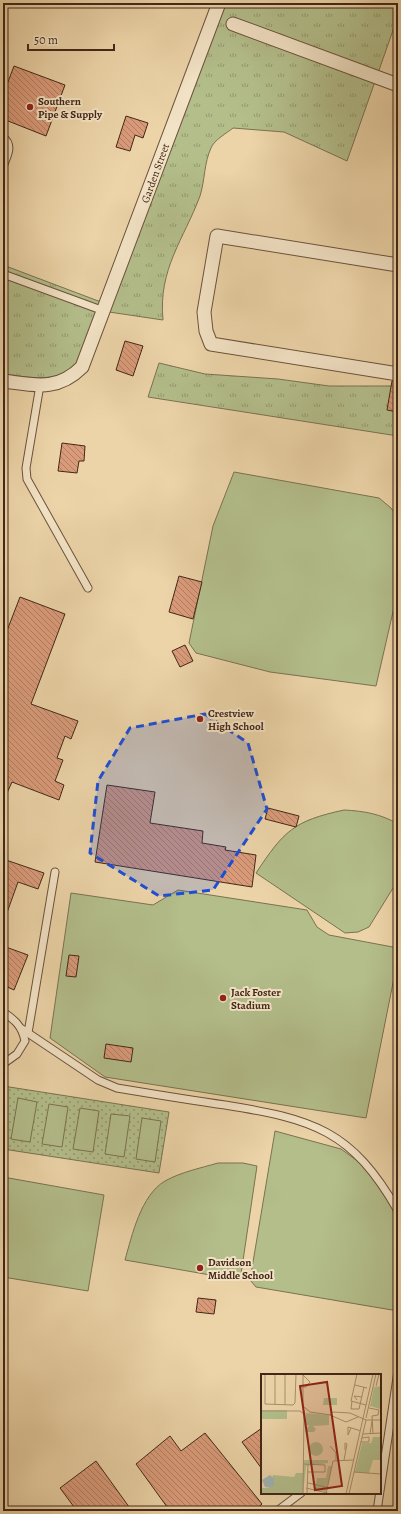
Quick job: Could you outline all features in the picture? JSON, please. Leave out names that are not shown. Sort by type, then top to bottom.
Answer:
[{"type":"street","name":"Garden Street","points":[[3,380],[40,385],[58,383],[73,376],[82,368],[219,3]]},
{"type":"street","points":[[233,24],[398,84]]},
{"type":"street","points":[[398,265],[217,236],[204,312],[206,331],[211,344],[398,374]]},
{"type":"lane","points":[[3,137],[8,142],[10,147],[3,166]]},
{"type":"lane","points":[[3,274],[104,311]]},
{"type":"lane","points":[[40,385],[26,468],[27,479],[88,588]]},
{"type":"lane","points":[[3,1064],[17,1054],[25,1041],[25,1031],[55,872]]},
{"type":"lane","points":[[3,1012],[16,1021],[25,1031],[98,1080],[117,1088],[273,1113],[309,1124],[329,1133],[358,1155],[370,1168],[398,1211]]},
{"type":"lane","points":[[381,1485],[398,1371]]},
{"type":"lane","points":[[277,1511],[300,1494]]},
{"type":"lane","points":[[377,1511],[380,1494]]},
{"type":"highlighted area","points":[[205,714],[248,743],[267,809],[213,890],[159,896],[90,853],[98,781],[130,728]]},
{"type":"green space","points":[[225,3],[386,3],[398,7],[397,19],[347,161],[284,132],[233,128],[215,142],[209,154],[200,196],[168,270],[162,302],[163,320],[109,312]]},
{"type":"green space","points":[[3,265],[101,302],[77,364],[69,370],[51,377],[42,378],[3,374]]},
{"type":"green space","points":[[159,363],[205,374],[278,379],[329,386],[398,386],[398,436],[148,397]]},
{"type":"green space","points":[[234,472],[379,498],[391,508],[398,518],[398,590],[376,686],[270,672],[196,653],[189,643],[213,526]]},
{"type":"green space","points":[[344,810],[372,814],[398,824],[398,880],[369,927],[358,932],[345,933],[256,873],[274,847],[291,830],[313,819]]},
{"type":"green space","name":"Jack Foster Stadium","points":[[178,890],[307,910],[317,927],[329,935],[398,948],[398,958],[366,1118],[105,1077],[50,1038],[71,893],[153,905]]},
{"type":"green space","points":[[3,1086],[169,1112],[159,1173],[3,1149]]},
{"type":"green space","points":[[18,1098],[37,1102],[30,1142],[11,1139]]},
{"type":"green space","points":[[49,1104],[68,1107],[62,1147],[42,1144]]},
{"type":"green space","points":[[80,1108],[99,1111],[93,1152],[73,1149]]},
{"type":"green space","points":[[111,1114],[130,1116],[124,1157],[105,1154]]},
{"type":"green space","points":[[142,1118],[161,1121],[155,1162],[136,1159]]},
{"type":"green space","points":[[275,1131],[341,1149],[367,1168],[398,1211],[398,1311],[256,1287],[250,1280]]},
{"type":"green space","points":[[218,1163],[243,1163],[257,1166],[241,1274],[233,1279],[125,1260],[139,1216],[150,1196],[157,1187],[165,1181],[178,1175]]},
{"type":"green space","points":[[3,1177],[104,1195],[88,1291],[3,1277]]},
{"type":"building","name":"Southern Pipe & Supply","points":[[14,66],[65,85],[46,136],[3,119],[3,95]]},
{"type":"building","points":[[126,116],[148,123],[143,138],[135,135],[130,151],[116,147]]},
{"type":"building","points":[[125,341],[143,346],[133,376],[116,370]]},
{"type":"building","points":[[392,381],[398,382],[398,412],[387,410]]},
{"type":"building","points":[[62,443],[85,446],[84,461],[79,461],[77,473],[58,471]]},
{"type":"building","points":[[179,576],[202,582],[193,619],[169,612]]},
{"type":"building","points":[[20,597],[65,614],[31,704],[78,721],[71,739],[65,736],[57,758],[63,760],[55,781],[64,785],[59,800],[12,782],[3,802],[3,641]]},
{"type":"building","points":[[185,645],[193,661],[180,667],[172,651]]},
{"type":"building","points":[[107,785],[155,792],[150,823],[203,831],[202,843],[226,847],[225,850],[256,855],[252,887],[95,862]]},
{"type":"building","points":[[268,808],[299,816],[296,827],[265,819]]},
{"type":"building","points":[[3,859],[44,873],[38,889],[18,882],[4,921]]},
{"type":"building","points":[[3,946],[28,955],[14,990],[3,985]]},
{"type":"building","points":[[69,955],[79,956],[76,977],[66,976]]},
{"type":"building","points":[[106,1044],[133,1048],[131,1062],[104,1058]]},
{"type":"building","points":[[198,1298],[216,1300],[214,1314],[196,1312]]},
{"type":"building","points":[[261,1429],[261,1468],[242,1442]]},
{"type":"building","points":[[205,1433],[262,1504],[254,1511],[170,1511],[136,1464],[170,1436],[181,1451]]},
{"type":"building","points":[[96,1461],[132,1511],[77,1511],[60,1488]]},
{"type":"place","name":"Southern Pipe & Supply","points":[[30,107]]},
{"type":"place","name":"Crestview High School","points":[[200,719]]},
{"type":"place","name":"Jack Foster Stadium","points":[[223,998]]},
{"type":"place","name":"Davidson Middle School","points":[[200,1268]]}]
